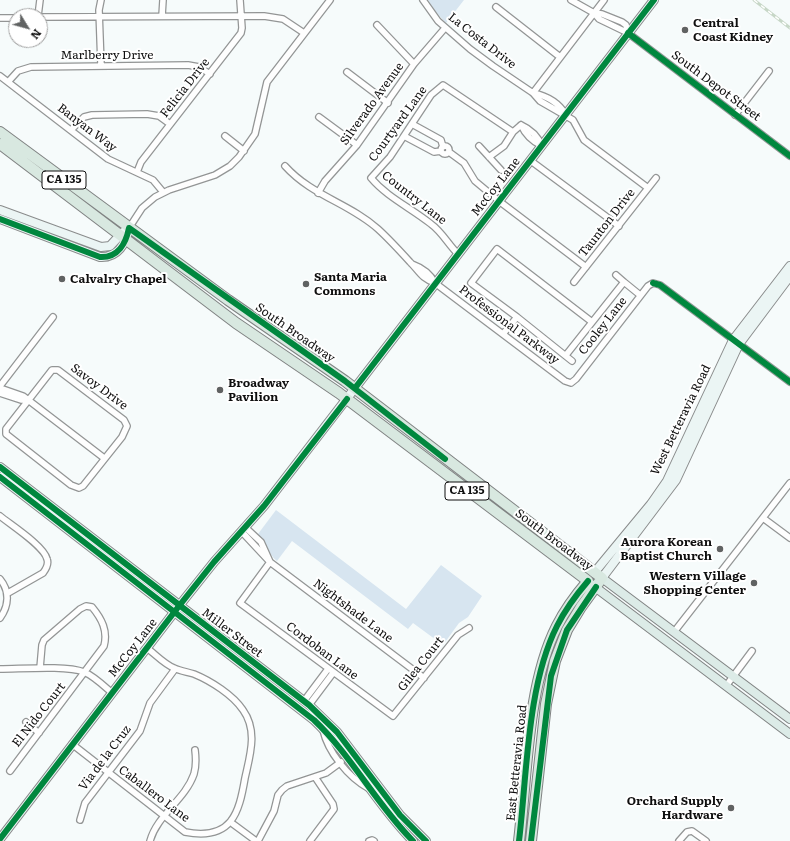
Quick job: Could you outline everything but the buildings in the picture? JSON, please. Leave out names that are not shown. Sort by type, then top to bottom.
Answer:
[{"type":"highway","name":"CA 135","points":[[0,132],[129,228]]},
{"type":"highway","name":"CA 135","points":[[0,144],[123,238]]},
{"type":"highway","name":"South Broadway","points":[[129,228],[355,388],[598,576]]},
{"type":"highway","name":"South Broadway","points":[[123,238],[236,323],[347,399],[592,584]]},
{"type":"highway","points":[[435,466],[443,457]]},
{"type":"highway","name":"West Betteravia Road","points":[[592,584],[598,576]]},
{"type":"highway","name":"East Betteravia Road","points":[[519,841],[534,705],[545,657],[558,625],[592,584]]},
{"type":"highway","name":"East Betteravia Road","points":[[530,841],[546,704],[555,661],[567,630],[592,584]]},
{"type":"highway","points":[[526,771],[538,772]]},
{"type":"main road","name":"South Broadway","points":[[598,576],[790,719]]},
{"type":"main road","name":"South Broadway","points":[[592,584],[790,734]]},
{"type":"main road","points":[[667,641],[675,638],[714,666],[721,667]]},
{"type":"street","points":[[101,0],[99,17],[101,65]]},
{"type":"street","points":[[162,16],[163,0]]},
{"type":"street","name":"Felicia Drive","points":[[138,172],[141,162],[241,33],[242,16],[240,0]]},
{"type":"street","points":[[0,219],[100,257],[106,258],[114,254],[142,208],[163,192],[215,175],[230,166],[244,151],[255,134],[267,82],[330,0]]},
{"type":"street","name":"La Costa Drive","points":[[423,0],[445,28],[492,66],[533,93],[546,105],[558,113],[566,115]]},
{"type":"street","name":"South Depot Street","points":[[571,0],[594,13],[602,14],[622,22],[626,25],[628,33],[790,156]]},
{"type":"street","points":[[533,93],[604,0]]},
{"type":"street","name":"McCoy Lane","points":[[0,839],[214,562],[244,530],[347,399],[654,0]]},
{"type":"street","points":[[496,7],[560,57]]},
{"type":"street","points":[[48,17],[264,16],[283,19],[304,33]]},
{"type":"street","points":[[377,25],[414,64]]},
{"type":"street","name":"Silverado Avenue","points":[[318,193],[325,181],[357,145],[414,64],[445,28]]},
{"type":"street","name":"Marlberry Drive","points":[[8,82],[18,71],[31,67],[188,65],[199,67],[210,74]]},
{"type":"street","points":[[736,115],[769,71]]},
{"type":"street","points":[[347,72],[388,103]]},
{"type":"street","name":"Banyan Way","points":[[0,76],[108,159],[153,180],[163,192]]},
{"type":"street","name":"Courtyard Lane","points":[[371,178],[390,157],[431,95],[443,85],[458,97],[513,132]]},
{"type":"street","points":[[71,130],[84,117],[92,115],[153,114],[170,124]]},
{"type":"street","points":[[566,115],[576,123],[579,134],[584,140],[648,188]]},
{"type":"street","points":[[319,117],[357,145]]},
{"type":"street","points":[[412,124],[441,140],[444,154],[449,152],[464,163],[475,181],[586,267]]},
{"type":"street","points":[[489,157],[504,146],[513,132],[521,125],[523,131],[536,144],[542,146]]},
{"type":"street","points":[[225,136],[244,151]]},
{"type":"street","points":[[404,136],[434,152],[442,149]]},
{"type":"street","points":[[479,146],[501,170]]},
{"type":"street","points":[[531,161],[619,226]]},
{"type":"street","name":"Professional Parkway","points":[[285,166],[304,184],[355,212],[377,228],[412,264],[431,275],[435,283],[565,381],[571,383]]},
{"type":"street","name":"Country Lane","points":[[371,178],[388,194],[432,224],[447,239],[452,248],[458,254]]},
{"type":"street","name":"Taunton Drive","points":[[574,282],[656,178]]},
{"type":"street","points":[[0,210],[100,248],[110,246],[123,238]]},
{"type":"street","points":[[572,360],[471,283],[497,249],[592,322]]},
{"type":"street","name":"West Betteravia Road","points":[[598,576],[676,480],[736,342],[790,266]]},
{"type":"street","points":[[616,275],[640,295]]},
{"type":"street","name":"West Betteravia Road","points":[[736,342],[790,276]]},
{"type":"street","points":[[566,355],[624,282]]},
{"type":"street","name":"Cooley Lane","points":[[571,383],[576,379],[640,295],[653,283],[660,285],[736,342]]},
{"type":"street","points":[[28,400],[6,429],[6,434],[71,485],[79,488],[83,486],[104,458],[23,396],[0,387],[53,317]]},
{"type":"street","points":[[503,334],[517,317]]},
{"type":"street","points":[[736,342],[790,382]]},
{"type":"street","name":"Savoy Drive","points":[[28,400],[52,370],[58,370],[124,420],[128,426],[104,458]]},
{"type":"street","points":[[0,393],[21,400],[28,400]]},
{"type":"street","name":"Miller Street","points":[[0,467],[296,705],[322,728],[394,820],[413,841]]},
{"type":"street","name":"Miller Street","points":[[0,476],[177,609],[306,703],[337,732],[400,814],[426,841]]},
{"type":"street","points":[[674,632],[790,483]]},
{"type":"street","points":[[0,516],[35,543],[45,553],[47,559],[46,569],[43,573],[8,593]]},
{"type":"street","points":[[763,518],[790,538]]},
{"type":"street","name":"Nightshade Lane","points":[[244,530],[270,562],[424,678]]},
{"type":"street","name":"Cordoban Lane","points":[[270,562],[240,603],[330,671],[393,716]]},
{"type":"street","points":[[0,579],[8,593],[5,607],[0,618]]},
{"type":"street","name":"El Nido Court","points":[[10,771],[100,654],[106,638],[102,622],[92,607],[88,606],[80,609],[44,640],[42,645],[40,668]]},
{"type":"street","name":"Gilea Court","points":[[393,716],[458,635],[469,628]]},
{"type":"street","points":[[147,648],[175,669],[200,677],[219,688],[239,705],[249,720],[252,744],[241,801],[233,824],[257,841],[274,811],[278,795],[282,790],[287,786],[315,778],[326,773],[341,762]]},
{"type":"street","points":[[726,686],[752,651]]},
{"type":"street","points":[[0,669],[40,668],[74,670],[85,673],[112,693]]},
{"type":"street","name":"Via de la Cruz","points":[[80,820],[85,803],[140,730],[150,703],[175,669]]},
{"type":"street","points":[[306,703],[330,671]]},
{"type":"street","points":[[26,722],[39,733]]},
{"type":"street","name":"Miller Street","points":[[322,728],[327,742],[356,781],[372,790]]},
{"type":"street","name":"Caballero Lane","points":[[72,744],[186,832],[205,838],[222,834],[233,824]]},
{"type":"street","points":[[150,841],[154,830],[193,775],[196,750]]},
{"type":"street","points":[[310,841],[331,814],[334,805],[315,778]]},
{"type":"street","points":[[678,841],[687,832],[692,831],[706,841]]},
{"type":"shaded area","points":[[428,0],[464,0],[446,23],[435,11]]},
{"type":"shaded area","points":[[276,510],[406,609],[441,565],[482,596],[468,617],[459,623],[443,645],[413,623],[408,629],[292,541],[277,561],[271,555],[258,534]]},
{"type":"railway","points":[[754,0],[790,28]]},
{"type":"cycle path","points":[[355,388],[654,0]]},
{"type":"cycle path","points":[[628,33],[790,156]]},
{"type":"cycle path","points":[[0,219],[100,257],[106,257],[116,252],[126,239],[129,228],[345,381],[445,459]]},
{"type":"cycle path","points":[[653,283],[660,285],[790,382]]},
{"type":"cycle path","points":[[0,839],[179,606],[214,562],[264,506],[347,399]]},
{"type":"cycle path","points":[[0,467],[309,705],[337,732],[400,815],[426,841]]},
{"type":"cycle path","points":[[0,477],[314,720],[328,734],[387,812],[413,841]]},
{"type":"cycle path","points":[[519,841],[530,731],[540,675],[547,649],[557,626],[571,603],[588,581]]},
{"type":"cycle path","points":[[531,841],[551,676],[567,630],[596,587]]},
{"type":"place","name":"Central Coast Kidney","points":[[685,30]]},
{"type":"place","name":"Calvalry Chapel","points":[[62,279]]},
{"type":"place","name":"Santa Maria Commons","points":[[306,284]]},
{"type":"place","name":"Broadway Pavilion","points":[[220,390]]},
{"type":"place","name":"Aurora Korean Baptist Church","points":[[720,549]]},
{"type":"place","name":"Western Village Shopping Center","points":[[754,583]]},
{"type":"place","name":"Orchard Supply Hardware","points":[[731,808]]}]
